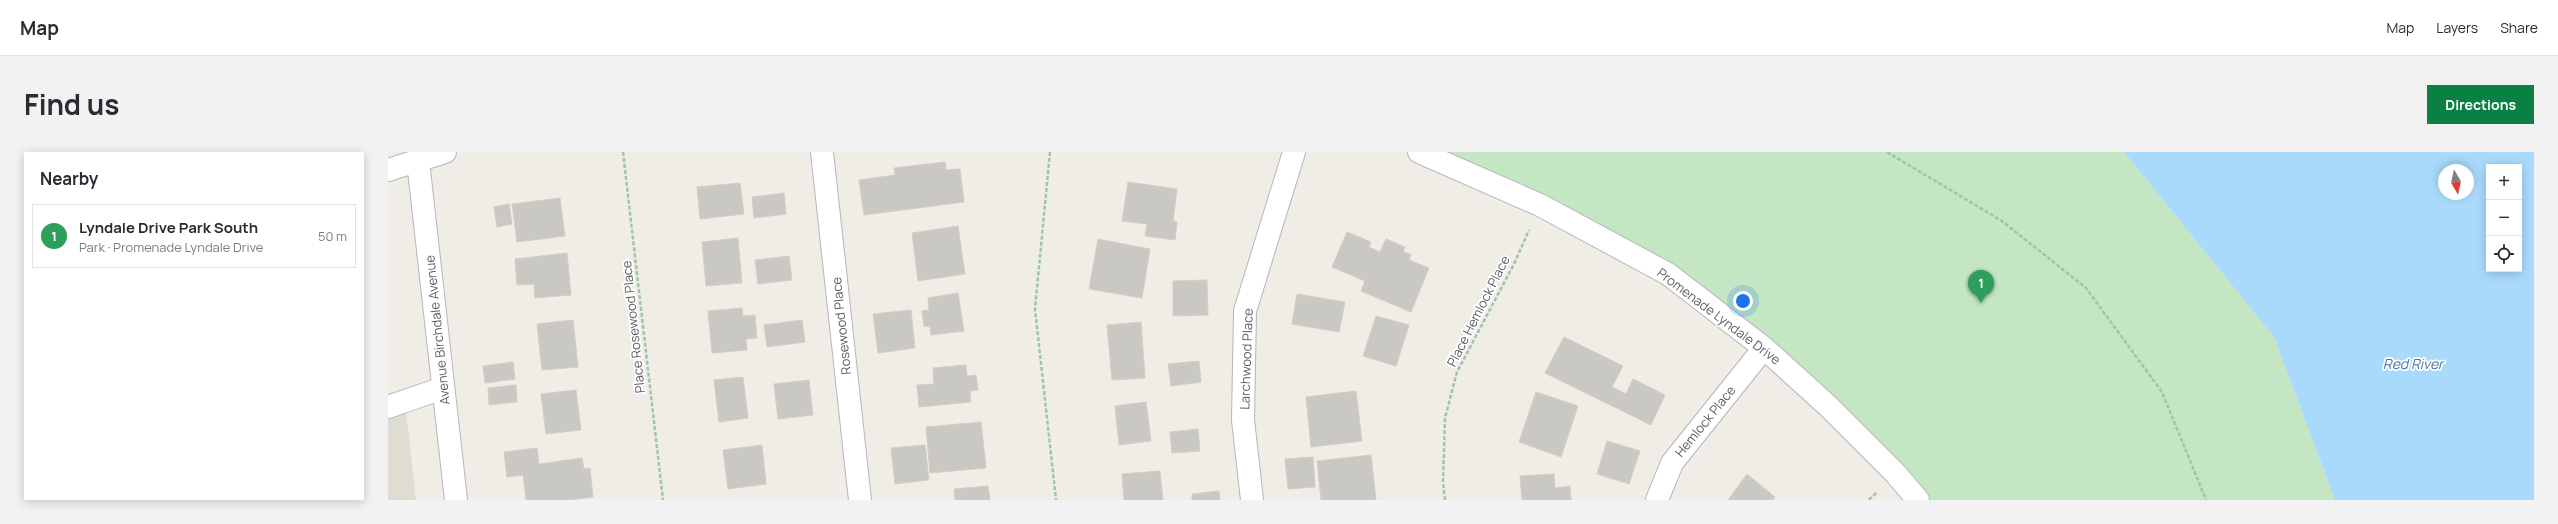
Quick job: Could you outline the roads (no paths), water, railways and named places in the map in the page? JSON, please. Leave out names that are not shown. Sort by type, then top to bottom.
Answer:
[{"type":"street","points":[[388,170],[445,152]]},
{"type":"street","name":"Rosewood Place","points":[[822,152],[860,500]]},
{"type":"street","name":"Larchwood Place","points":[[1252,500],[1243,420],[1245,311],[1294,152]]},
{"type":"street","name":"Promenade Lyndale Drive","points":[[1419,152],[1540,205],[1668,274],[1764,348],[1828,406],[1895,473],[1918,500]]},
{"type":"street","name":"Avenue Birchdale Avenue","points":[[418,161],[456,500]]},
{"type":"street","name":"Hemlock Place","points":[[1657,500],[1672,463],[1764,348]]},
{"type":"street","points":[[388,407],[443,388]]},
{"type":"water","name":"Red River","points":[[2124,152],[2534,152],[2534,500],[2335,500],[2274,337]]},
{"type":"place","name":"Lyndale Drive Park South","points":[[1981,303]]}]
